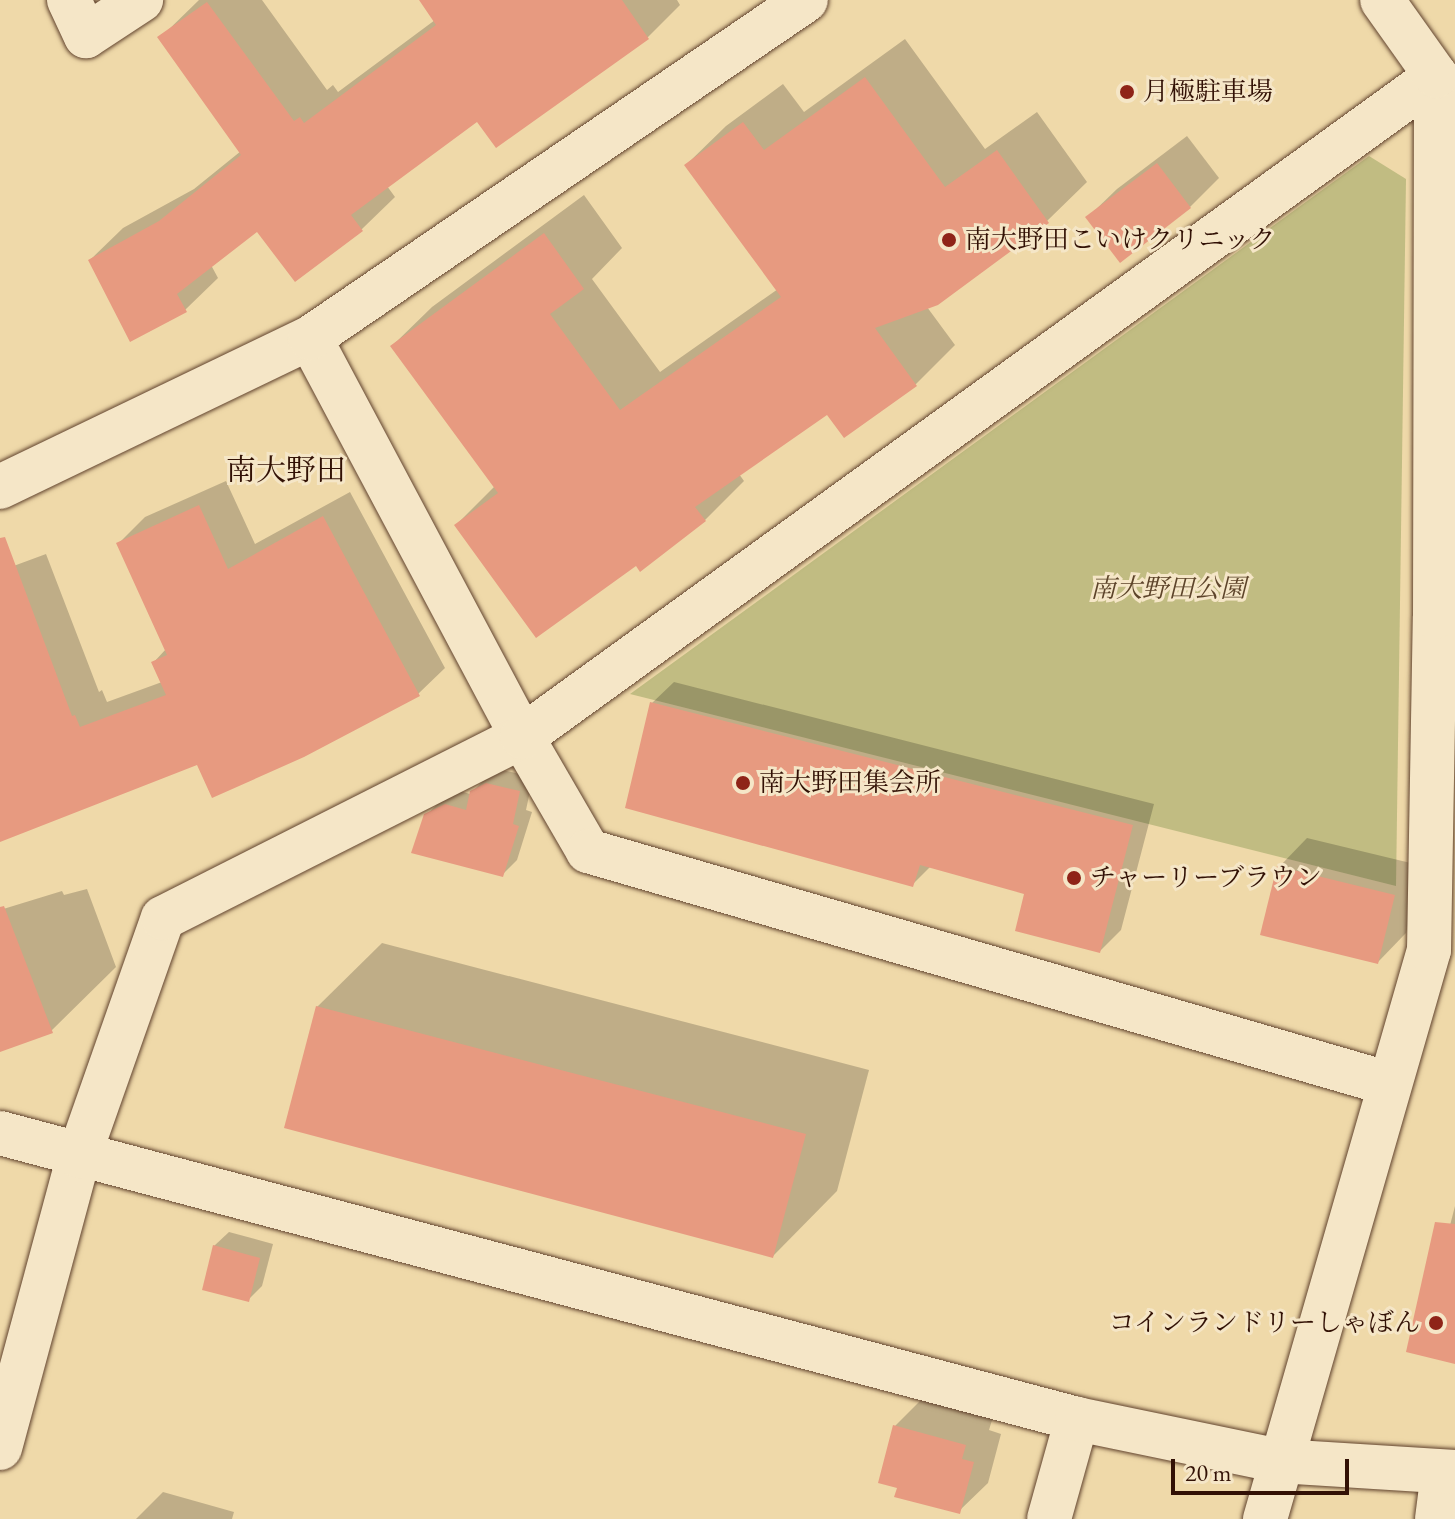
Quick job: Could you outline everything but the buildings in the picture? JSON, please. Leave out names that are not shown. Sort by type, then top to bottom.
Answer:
[{"type":"street","points":[[69,0],[86,36],[141,0]]},
{"type":"street","points":[[0,487],[310,338],[806,0]]},
{"type":"street","points":[[1265,1519],[1279,1461],[1429,950],[1435,617],[1436,76],[1382,0]]},
{"type":"street","points":[[0,1448],[79,1156],[163,918],[522,737],[1436,76]]},
{"type":"street","points":[[310,338],[522,737],[588,851],[1390,1084]]},
{"type":"street","points":[[0,1133],[767,1334],[1077,1419],[1279,1461],[1449,1472],[1437,1519]]},
{"type":"street","points":[[1049,1519],[1077,1419]]},
{"type":"green space","name":"南大野田公園","points":[[1369,156],[1406,179],[1396,886],[630,694]]},
{"type":"place","name":"月極駐車場","points":[[1127,92]]},
{"type":"place","name":"南大野田こいけクリニック","points":[[949,240]]},
{"type":"place","name":"南大野田集会所","points":[[743,783]]},
{"type":"place","name":"チャーリーブラウン","points":[[1074,878]]},
{"type":"place","name":"コインランドリーしゃぼん","points":[[1436,1323]]},
{"type":"district","name":"南大野田","points":[[286,470]]}]
